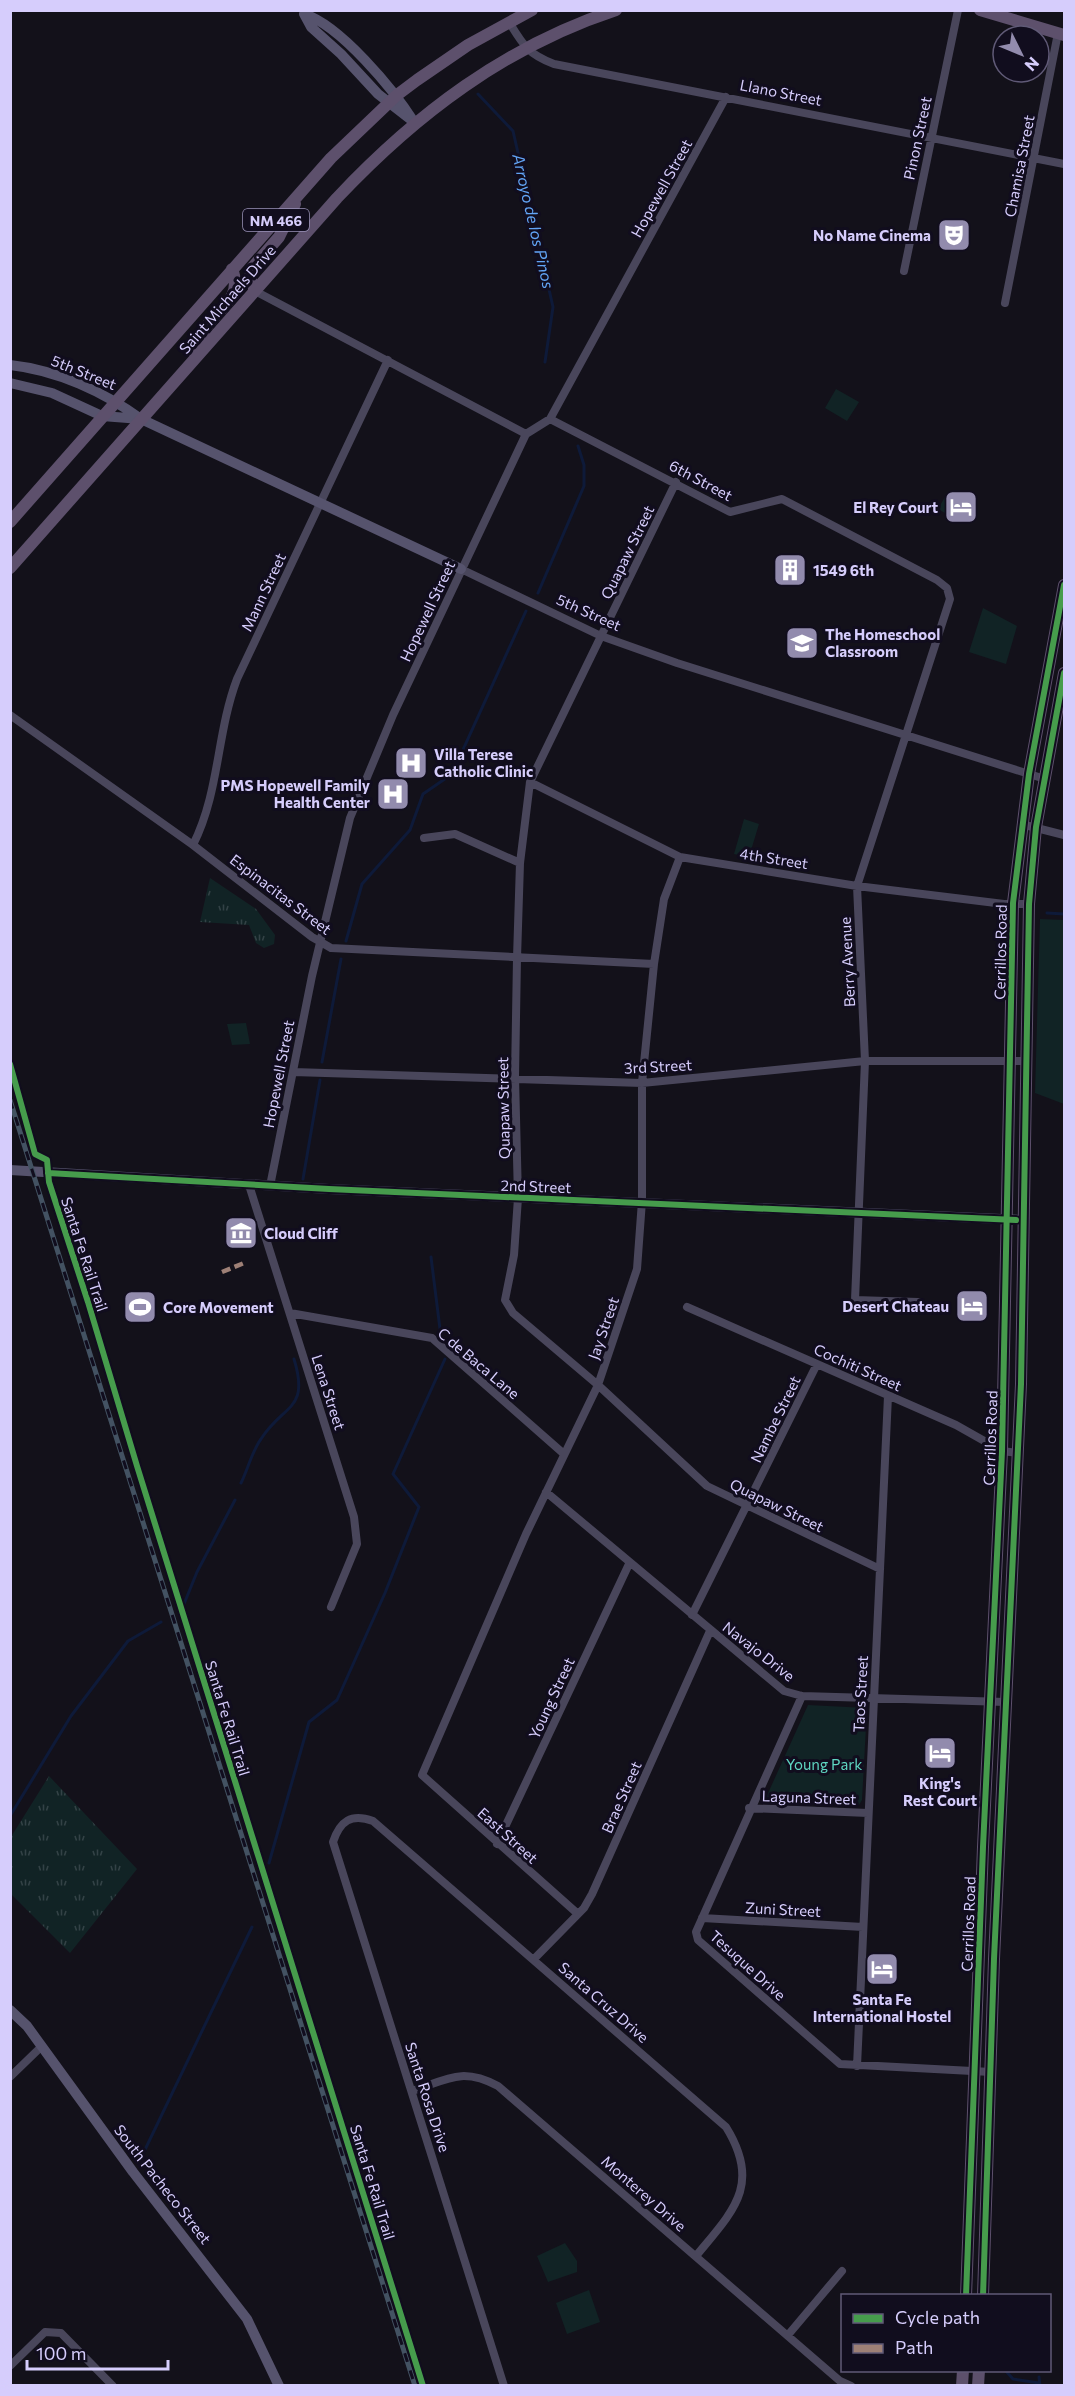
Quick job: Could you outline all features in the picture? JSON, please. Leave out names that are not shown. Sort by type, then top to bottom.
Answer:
[{"type":"main road","name":"Saint Michaels Drive","points":[[10,522],[331,158],[393,99],[448,58],[532,10]]},
{"type":"main road","name":"Saint Michaels Drive","points":[[10,568],[344,190],[414,122],[490,68],[526,48],[582,22],[616,10]]},
{"type":"main road","points":[[980,10],[1061,34]]},
{"type":"main road","points":[[255,291],[250,278],[252,268],[279,237],[302,190]]},
{"type":"main road","points":[[192,361],[204,329],[233,296],[236,281],[232,269]]},
{"type":"main road","name":"Cerrillos Road","points":[[966,2294],[1002,1451],[1013,903],[1029,774],[1065,585]]},
{"type":"main road","name":"Cerrillos Road","points":[[983,2294],[1018,1453],[1029,904],[1036,827],[1065,673]]},
{"type":"street","name":"Pinon Street","points":[[904,271],[958,10]]},
{"type":"street","points":[[301,12],[311,27],[393,99],[414,122]]},
{"type":"street","name":"Llano Street","points":[[509,22],[526,48],[535,56],[554,64],[1065,164]]},
{"type":"street","name":"Chamisa Street","points":[[1005,303],[1061,34]]},
{"type":"street","name":"Hopewell Street","points":[[270,1186],[320,943],[357,801],[461,568],[526,434],[550,419],[726,97]]},
{"type":"street","points":[[255,291],[526,434]]},
{"type":"street","name":"Mann Street","points":[[193,845],[215,785],[224,724],[233,690],[388,360]]},
{"type":"street","name":"5th Street","points":[[10,365],[41,370],[116,401],[141,419],[601,636],[677,663],[1045,779]]},
{"type":"street","name":"5th Street","points":[[10,383],[52,393],[102,416],[141,419]]},
{"type":"street","name":"6th Street","points":[[550,419],[676,482],[730,512],[782,499],[937,580]]},
{"type":"street","name":"Quapaw Street","points":[[676,482],[530,782],[520,863],[515,1077],[518,1198],[514,1255],[506,1291],[508,1307],[598,1384],[707,1486],[880,1569]]},
{"type":"street","name":"Berry Avenue","points":[[918,1302],[855,1300],[866,1061],[857,886],[950,599],[948,588],[937,580]]},
{"type":"street","name":"Espinacitas Street","points":[[10,715],[193,845],[320,943],[331,948],[654,964]]},
{"type":"street","name":"4th Street","points":[[530,782],[680,856],[857,886],[1004,904],[1029,904]]},
{"type":"street","points":[[1021,824],[1065,835]]},
{"type":"street","points":[[424,838],[455,834],[520,863]]},
{"type":"street","name":"Jay Street","points":[[422,1776],[546,1492],[598,1384],[637,1269],[642,1202],[642,1083],[654,964],[664,899],[680,856]]},
{"type":"street","name":"3rd Street","points":[[292,1072],[515,1077],[642,1083],[866,1061],[1025,1061]]},
{"type":"street","name":"2nd Street","points":[[10,1170],[249,1185],[1023,1220]]},
{"type":"street","name":"Lena Street","points":[[249,1185],[354,1517],[357,1544],[331,1607]]},
{"type":"street","name":"Cochiti Street","points":[[687,1307],[956,1425],[1002,1451],[1018,1453]]},
{"type":"street","name":"C de Baca Lane","points":[[290,1313],[432,1338],[564,1454]]},
{"type":"street","name":"Nambe Street","points":[[692,1615],[748,1507],[817,1364]]},
{"type":"street","name":"Taos Street","points":[[857,2066],[888,1396]]},
{"type":"street","name":"Navajo Drive","points":[[546,1492],[629,1564],[784,1691],[802,1696],[1006,1702]]},
{"type":"street","name":"Young Street","points":[[497,1844],[629,1564]]},
{"type":"street","name":"Brae Street","points":[[534,1959],[578,1914],[592,1894],[710,1631]]},
{"type":"street","name":"Tesuque Drive","points":[[802,1696],[749,1808],[696,1932],[698,1940],[840,2064],[991,2072]]},
{"type":"street","name":"East Street","points":[[422,1776],[578,1914]]},
{"type":"street","name":"Laguna Street","points":[[749,1808],[868,1813]]},
{"type":"street","name":"Santa Cruz Drive","points":[[346,1820],[360,1817],[373,1821],[726,2127],[740,2149],[743,2170],[740,2195],[730,2215],[696,2256]]},
{"type":"street","name":"Santa Rosa Drive","points":[[346,1820],[337,1829],[333,1842],[504,2385]]},
{"type":"street","name":"Zuni Street","points":[[702,1918],[863,1927]]},
{"type":"street","name":"South Pacheco Street","points":[[10,2010],[42,2046],[133,2172],[247,2319],[279,2385]]},
{"type":"street","points":[[10,2077],[42,2046]]},
{"type":"street","name":"Monterey Drive","points":[[412,2091],[461,2075],[478,2076],[498,2086],[788,2335],[840,2383],[851,2385]]},
{"type":"street","points":[[788,2335],[842,2271]]},
{"type":"street","points":[[10,2366],[45,2332],[61,2333],[113,2385]]},
{"type":"green space","points":[[836,389],[859,402],[847,421],[825,408]]},
{"type":"green space","points":[[948,492],[965,502],[956,519],[938,509]]},
{"type":"green space","points":[[983,608],[1017,626],[1006,664],[969,652]]},
{"type":"green space","points":[[744,819],[759,824],[749,857],[734,854]]},
{"type":"green space","points":[[210,878],[256,909],[275,935],[274,944],[264,948],[256,943],[249,925],[200,922]]},
{"type":"green space","points":[[1040,919],[1064,920],[1064,1104],[1035,1093]]},
{"type":"green space","points":[[246,1023],[250,1044],[232,1045],[227,1024]]},
{"type":"green space","name":"Young Park","points":[[808,1705],[867,1708],[862,1800],[859,1805],[764,1802]]},
{"type":"green space","points":[[49,1776],[137,1869],[70,1953],[11,1894],[11,1837]]},
{"type":"green space","points":[[565,2243],[577,2261],[577,2272],[548,2282],[537,2256]]},
{"type":"green space","points":[[589,2290],[600,2322],[567,2334],[556,2303]]},
{"type":"waterway","name":"Arroyo de los Pinos","points":[[478,94],[513,131],[553,307],[545,362]]},
{"type":"waterway","name":"Arroyo de los Pinos","points":[[538,593],[584,486],[584,465],[578,446]]},
{"type":"waterway","name":"Arroyo de los Pinos","points":[[346,941],[362,884],[410,830],[423,794],[452,774],[526,611]]},
{"type":"waterway","points":[[1047,913],[1064,914]]},
{"type":"waterway","name":"Arroyo de los Pinos","points":[[322,1062],[341,959]]},
{"type":"waterway","name":"Arroyo de los Pinos","points":[[303,1179],[320,1080]]},
{"type":"waterway","points":[[431,1257],[441,1337]]},
{"type":"waterway","name":"Arroyo de los Pinos","points":[[241,1483],[258,1444],[296,1398],[299,1389],[294,1359]]},
{"type":"waterway","points":[[269,1863],[309,1722],[337,1700],[385,1593],[419,1507],[393,1474],[445,1359]]},
{"type":"waterway","name":"Arroyo de los Pinos","points":[[184,1604],[197,1572],[235,1500]]},
{"type":"waterway","name":"Arroyo de los Pinos","points":[[10,1816],[71,1716],[128,1641],[161,1622]]},
{"type":"waterway","points":[[141,2158],[252,1927]]},
{"type":"waterway","points":[[1007,2372],[1013,2379],[1039,2383]]},
{"type":"waterway","points":[[1039,2377],[1040,2386]]},
{"type":"railway","points":[[10,1100],[415,2386]]},
{"type":"marked path","points":[[222,1272],[244,1263]]},
{"type":"cycle path","points":[[966,2294],[983,1847],[1002,1451],[1013,903],[1029,774],[1064,585]]},
{"type":"cycle path","points":[[983,2294],[994,1959],[1021,1384],[1029,904],[1036,827],[1064,673]]},
{"type":"cycle path","name":"Santa Fe Rail Trail","points":[[10,1064],[35,1154],[47,1160],[49,1182],[423,2386]]},
{"type":"cycle path","points":[[48,1173],[329,1189],[1016,1220]]},
{"type":"place","name":"No Name Cinema","points":[[954,235]]},
{"type":"place","name":"El Rey Court","points":[[961,507]]},
{"type":"place","name":"1549 6th","points":[[790,570]]},
{"type":"place","name":"The Homeschool Classroom","points":[[802,643]]},
{"type":"place","name":"Villa Terese Catholic Clinic","points":[[411,763]]},
{"type":"place","name":"PMS Hopewell Family Health Center","points":[[393,794]]},
{"type":"place","name":"Cloud Cliff","points":[[241,1233]]},
{"type":"place","name":"Desert Chateau","points":[[972,1306]]},
{"type":"place","name":"Core Movement","points":[[140,1307]]},
{"type":"place","name":"King's Rest Court","points":[[940,1753]]},
{"type":"place","name":"Santa Fe International Hostel","points":[[882,1969]]}]
